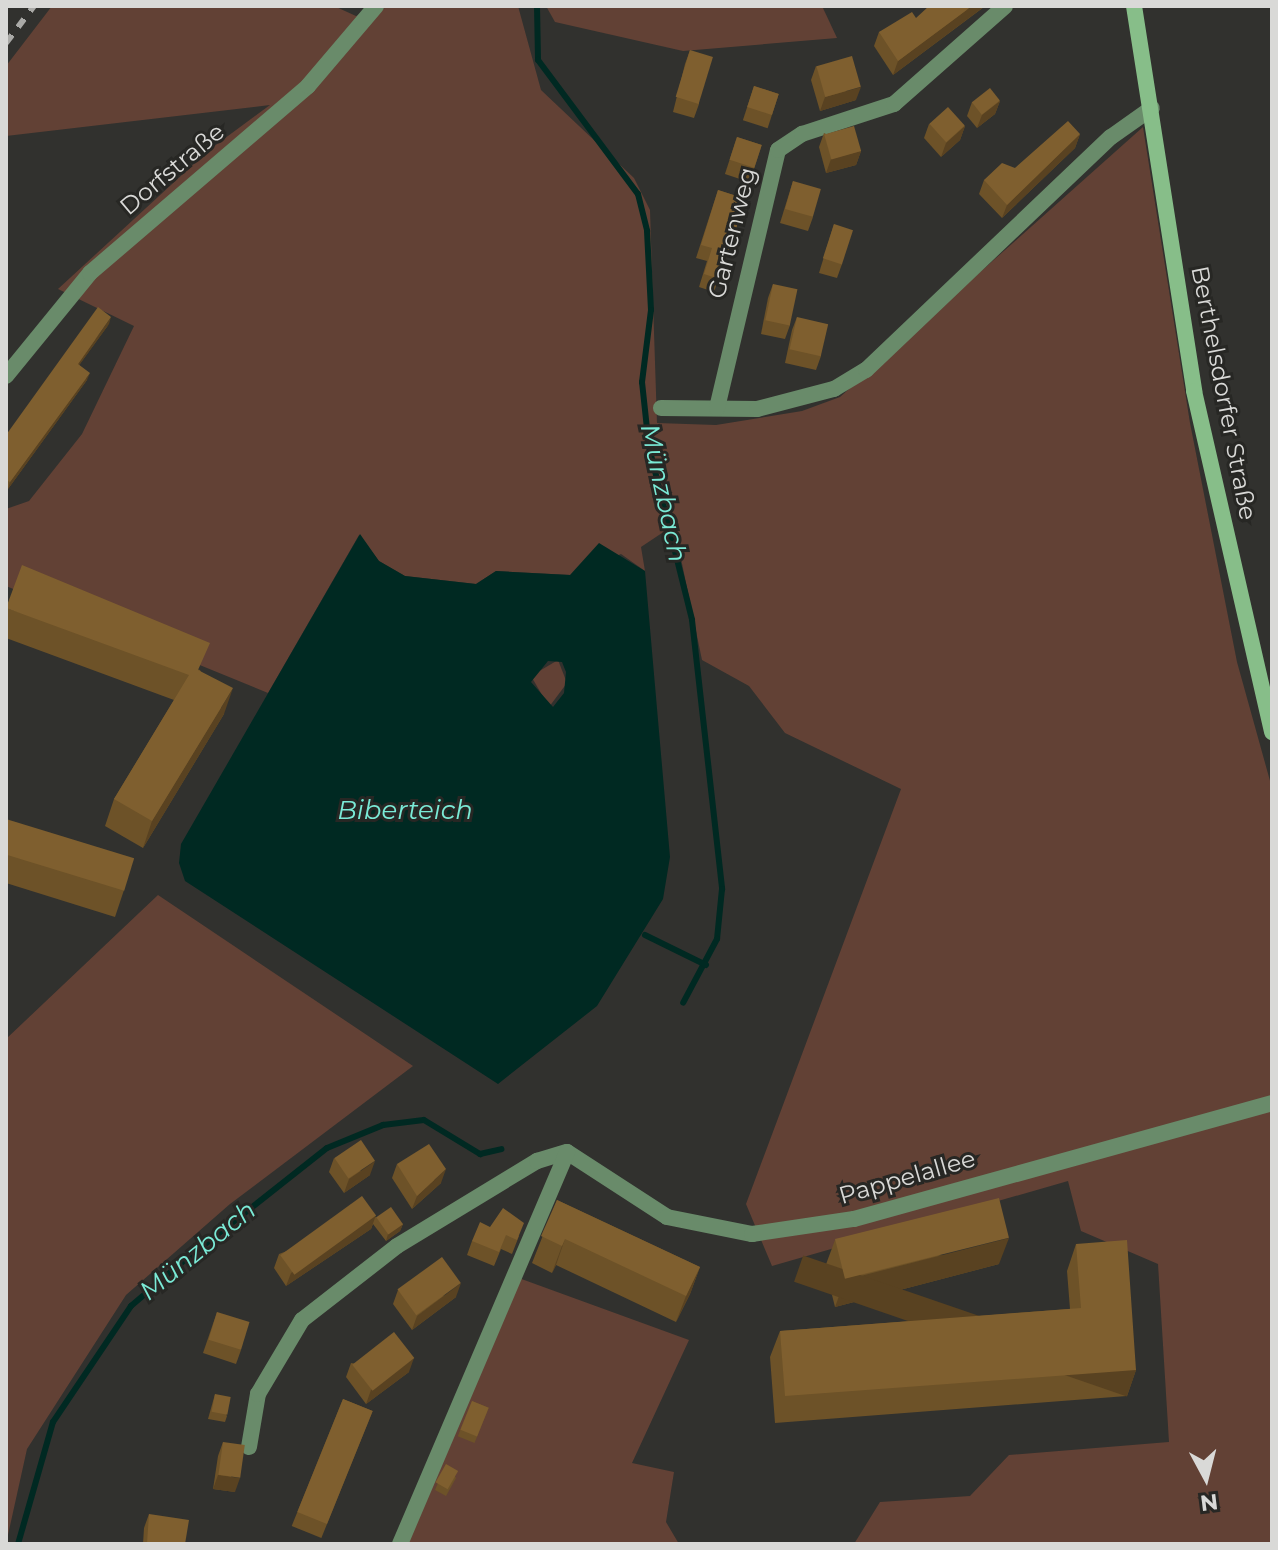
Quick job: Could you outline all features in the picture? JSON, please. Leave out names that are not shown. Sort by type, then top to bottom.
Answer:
[{"type":"street","name":"Dorfstraße","points":[[6,376],[90,273],[308,86],[376,6]]},
{"type":"street","name":"Gartenweg","points":[[717,408],[778,150],[802,134],[894,104],[1005,6]]},
{"type":"street","name":"Berthelsdorfer Straße","points":[[1134,6],[1194,391],[1272,732]]},
{"type":"street","points":[[661,408],[717,408],[797,402],[866,370],[1111,137],[1152,108]]},
{"type":"street","name":"Pappelallee","points":[[567,1152],[667,1217],[752,1234],[854,1219],[1272,1103]]},
{"type":"street","points":[[249,1447],[258,1394],[302,1320],[463,1203],[567,1152]]},
{"type":"street","points":[[400,1544],[567,1152]]},
{"type":"shaded area","points":[[52,6],[334,6],[356,16],[392,6],[518,6],[541,90],[634,178],[650,210],[657,423],[716,425],[802,411],[840,397],[1143,127],[1190,423],[1237,662],[1272,788],[1272,1544],[854,1544],[880,1502],[970,1496],[1009,1455],[1169,1442],[1158,1264],[1081,1231],[1068,1181],[772,1266],[746,1204],[901,789],[785,733],[749,686],[702,660],[674,525],[641,547],[645,571],[621,554],[571,575],[496,571],[476,584],[405,576],[379,561],[359,535],[268,693],[6,586],[6,509],[29,501],[82,434],[134,326],[58,289],[209,150],[270,105],[6,136],[6,66]]},
{"type":"shaded area","points":[[546,6],[822,6],[837,38],[683,51],[555,22]]},
{"type":"shaded area","points":[[558,660],[567,683],[549,707],[531,676]]},
{"type":"shaded area","points":[[158,895],[413,1066],[230,1204],[126,1295],[27,1449],[6,1544],[6,1039]]},
{"type":"shaded area","points":[[516,1277],[689,1340],[632,1463],[674,1472],[666,1522],[679,1544],[406,1544]]},
{"type":"water","name":"Biberteich","points":[[360,534],[379,561],[405,576],[476,584],[496,571],[570,575],[599,543],[645,571],[670,857],[663,899],[597,1006],[498,1084],[185,881],[179,863],[181,844]],"holes":[[[548,661],[562,662],[566,672],[564,693],[553,707],[531,682]]]},
{"type":"building","points":[[929,6],[972,6],[898,61],[879,32],[912,12],[916,18]]},
{"type":"building","points":[[690,50],[713,57],[699,104],[676,97]]},
{"type":"building","points":[[852,56],[861,87],[825,97],[816,66]]},
{"type":"building","points":[[754,86],[779,94],[772,115],[747,107]]},
{"type":"building","points":[[990,88],[1000,101],[982,115],[972,102]]},
{"type":"building","points":[[948,107],[965,126],[946,142],[929,124]]},
{"type":"building","points":[[1068,121],[1080,134],[1007,205],[984,180],[1002,163],[1015,168]]},
{"type":"building","points":[[854,126],[861,151],[831,160],[824,135]]},
{"type":"building","points":[[737,137],[762,145],[754,168],[730,160]]},
{"type":"building","points":[[793,181],[821,189],[813,217],[785,209]]},
{"type":"building","points":[[718,190],[746,199],[719,279],[704,274],[712,248],[701,245]]},
{"type":"building","points":[[834,224],[853,230],[842,264],[823,258]]},
{"type":"building","points":[[773,284],[797,289],[790,325],[765,320]]},
{"type":"building","points":[[98,307],[111,317],[78,364],[90,373],[10,482],[6,480],[6,435]]},
{"type":"building","points":[[797,317],[828,324],[821,356],[790,349]]},
{"type":"building","points":[[22,565],[210,643],[198,670],[233,688],[152,821],[114,799],[189,675],[6,608]]},
{"type":"building","points":[[6,819],[134,858],[124,891],[6,855]]},
{"type":"building","points":[[361,1140],[375,1161],[348,1179],[334,1158]]},
{"type":"building","points":[[429,1144],[446,1169],[417,1196],[397,1164]]},
{"type":"building","points":[[362,1196],[376,1215],[294,1275],[280,1255]]},
{"type":"building","points":[[999,1198],[1009,1238],[845,1279],[835,1239]]},
{"type":"building","points":[[557,1200],[700,1267],[686,1296],[565,1239],[562,1246],[541,1236]]},
{"type":"building","points":[[391,1207],[403,1224],[388,1235],[376,1217]]},
{"type":"building","points":[[503,1208],[524,1223],[517,1240],[506,1235],[499,1252],[472,1241],[480,1222],[490,1227]]},
{"type":"building","points":[[1127,1240],[1136,1370],[785,1396],[780,1331],[1081,1308],[1076,1244]]},
{"type":"building","points":[[442,1257],[461,1283],[416,1315],[398,1289]]},
{"type":"building","points":[[217,1312],[250,1322],[241,1350],[209,1340]]},
{"type":"building","points":[[394,1332],[414,1358],[373,1391],[352,1365]]},
{"type":"building","points":[[215,1394],[231,1397],[227,1415],[212,1412]]},
{"type":"building","points":[[343,1399],[373,1411],[327,1524],[297,1512]]},
{"type":"building","points":[[472,1401],[489,1408],[477,1436],[460,1430]]},
{"type":"building","points":[[223,1442],[245,1445],[240,1478],[218,1475]]},
{"type":"building","points":[[446,1464],[458,1471],[448,1489],[435,1482]]},
{"type":"building","points":[[149,1514],[189,1520],[185,1544],[147,1544]]},
{"type":"waterway","name":"Münzbach","points":[[537,6],[538,60],[638,194],[647,231],[651,310],[642,382],[649,447],[692,620],[722,889],[717,939],[683,1003]]},
{"type":"waterway","points":[[645,935],[706,965]]},
{"type":"waterway","name":"Münzbach","points":[[18,1544],[53,1422],[131,1306],[180,1264],[327,1148],[383,1125],[424,1120],[480,1154],[501,1149]]},
{"type":"railway","points":[[6,43],[34,6]]}]
